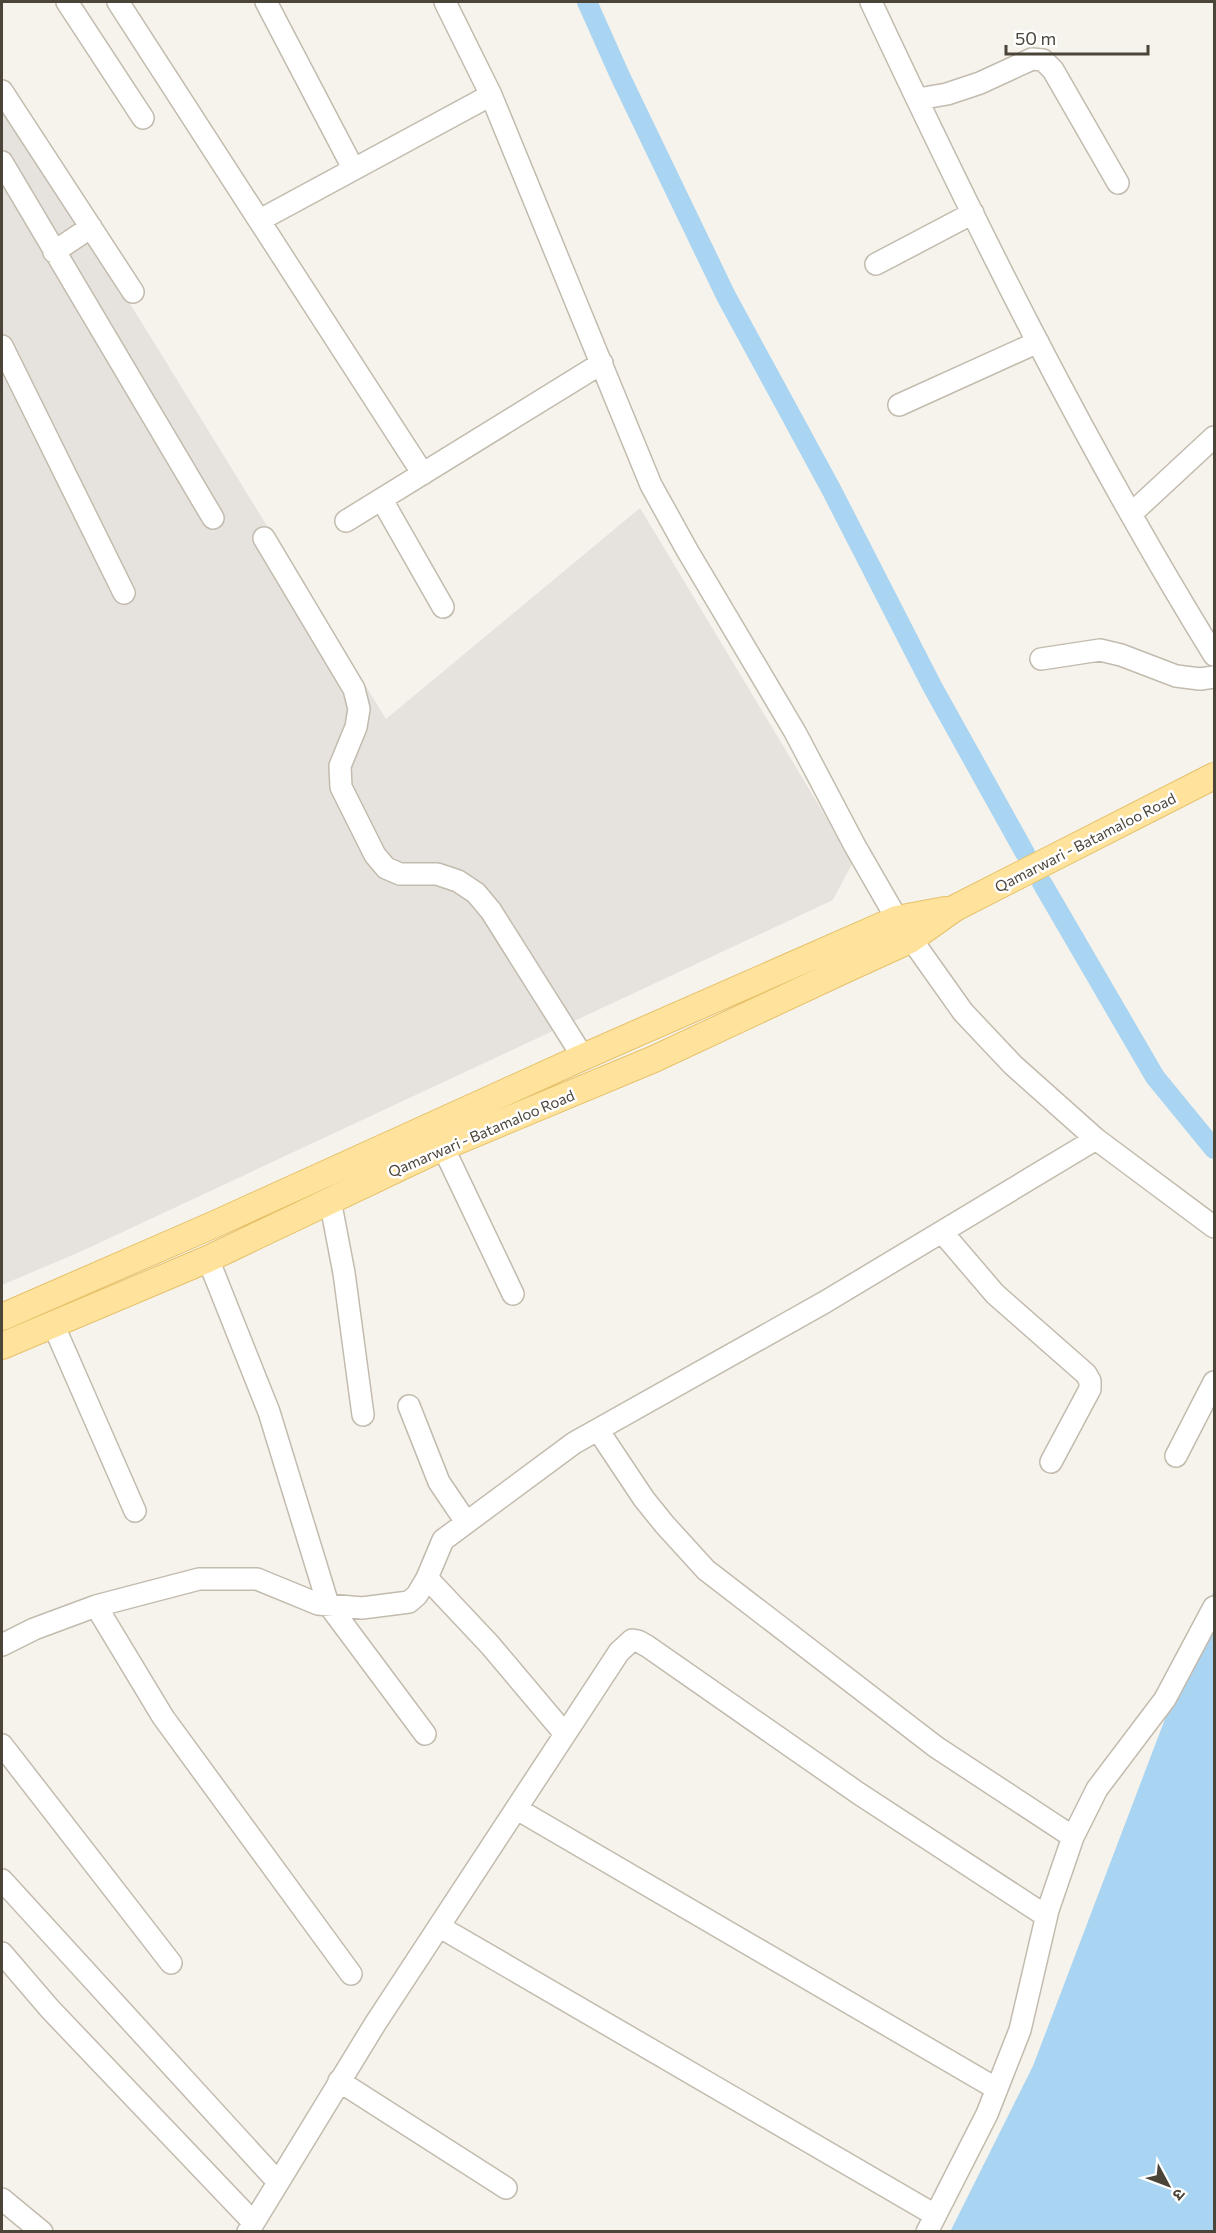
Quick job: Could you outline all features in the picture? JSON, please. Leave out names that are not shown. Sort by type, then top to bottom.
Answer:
[{"type":"main road","name":"Qamarwari - Batamaloo Road","points":[[2,1317],[226,1219],[583,1057],[955,908],[1215,776]]},
{"type":"main road","name":"Qamarwari - Batamaloo Road","points":[[2,1346],[208,1258],[443,1147],[654,1059],[903,929]]},
{"type":"street","points":[[67,2],[143,118]]},
{"type":"street","points":[[118,2],[423,474]]},
{"type":"street","points":[[266,2],[353,168]]},
{"type":"street","points":[[445,2],[491,95],[651,485],[795,732],[855,846],[903,929],[963,1012],[1013,1065],[1096,1139],[1215,1227]]},
{"type":"street","points":[[871,2],[1038,342],[1131,514],[1215,655]]},
{"type":"street","points":[[918,99],[947,94],[980,83],[1032,59],[1043,60],[1053,70],[1118,183]]},
{"type":"street","points":[[2,91],[133,292]]},
{"type":"street","points":[[260,220],[491,95]]},
{"type":"street","points":[[2,162],[213,518]]},
{"type":"street","points":[[876,264],[973,213]]},
{"type":"street","points":[[54,252],[91,227]]},
{"type":"street","points":[[898,405],[1038,342]]},
{"type":"street","points":[[2,346],[124,593]]},
{"type":"street","points":[[346,522],[602,363]]},
{"type":"street","points":[[1131,514],[1215,437]]},
{"type":"street","points":[[382,500],[443,607]]},
{"type":"street","points":[[264,538],[354,689],[359,709],[356,727],[340,766],[340,787],[375,855],[386,868],[400,874],[437,874],[458,881],[476,893],[491,911],[583,1057]]},
{"type":"street","points":[[1041,659],[1100,650],[1121,655],[1176,676],[1200,679],[1215,677]]},
{"type":"street","points":[[2,1645],[33,1629],[96,1606],[199,1579],[257,1579],[305,1599],[328,1604],[362,1608],[404,1604],[417,1595],[443,1540],[574,1443],[825,1302],[1096,1139]]},
{"type":"street","points":[[443,1147],[513,1294]]},
{"type":"street","points":[[330,1200],[344,1273],[363,1414]]},
{"type":"street","points":[[942,1232],[995,1294],[1086,1374],[1090,1381],[1090,1389],[1051,1462]]},
{"type":"street","points":[[208,1258],[269,1412],[328,1604],[424,1734]]},
{"type":"street","points":[[53,1323],[135,1511]]},
{"type":"street","points":[[1176,1456],[1215,1382]]},
{"type":"street","points":[[409,1406],[439,1482],[466,1522]]},
{"type":"street","points":[[598,1430],[644,1499],[706,1570],[936,1747],[1073,1837]]},
{"type":"street","points":[[427,1578],[490,1645],[565,1734]]},
{"type":"street","points":[[96,1606],[163,1717],[351,1974]]},
{"type":"street","points":[[440,1927],[931,2223],[987,2114],[1020,2030],[1046,1916],[1073,1837],[1097,1789],[1164,1699],[1215,1607]]},
{"type":"street","points":[[2,1953],[251,2227],[375,2024],[619,1652],[626,1643],[632,1640],[638,1641],[858,1793],[1046,1916]]},
{"type":"street","points":[[2,1745],[171,1963]]},
{"type":"street","points":[[517,1809],[997,2089]]},
{"type":"street","points":[[2,1880],[278,2182]]},
{"type":"street","points":[[339,2081],[506,2188]]},
{"type":"street","points":[[2,2199],[42,2232]]},
{"type":"shaded area","points":[[2,110],[113,276],[386,719],[640,508],[853,862],[833,900],[82,1251],[2,1285]]},
{"type":"water","points":[[1214,1590],[1214,2231],[950,2232],[1033,2066]]},
{"type":"waterway","points":[[587,2],[726,296],[831,489],[932,686],[1025,853]]},
{"type":"waterway","points":[[1042,883],[1155,1077],[1214,1149]]}]
